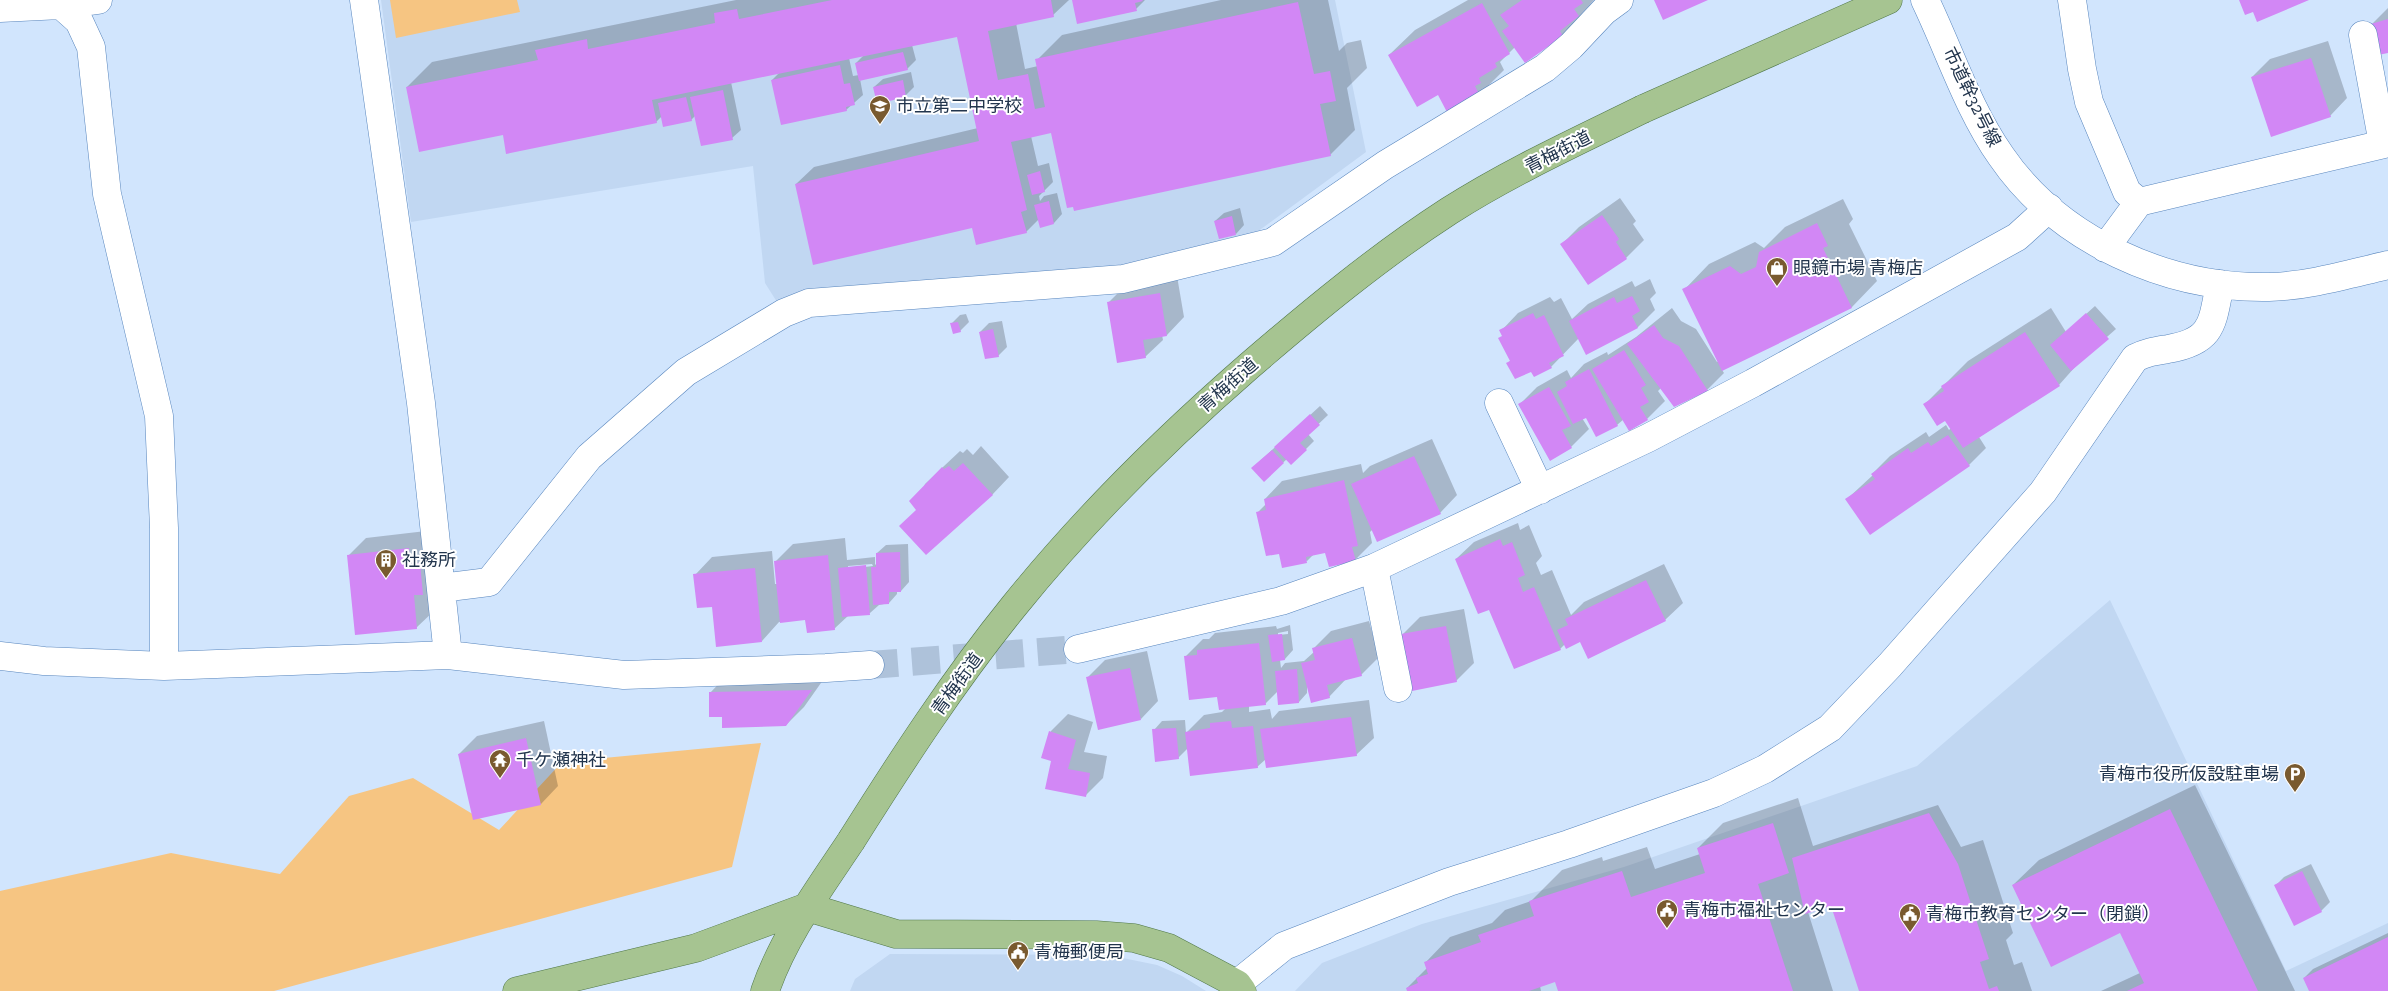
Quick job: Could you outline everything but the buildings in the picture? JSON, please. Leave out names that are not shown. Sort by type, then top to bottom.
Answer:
[{"type":"main road","name":"青梅街道","points":[[765,991],[776,960],[807,908],[942,702],[1014,606],[1082,527],[1182,425],[1309,314],[1450,210],[1527,166],[1643,108],[1888,0]]},
{"type":"main road","points":[[517,991],[696,948],[807,908],[896,934],[1096,934],[1134,938],[1169,948],[1240,988]]},
{"type":"street","points":[[0,8],[98,0]]},
{"type":"street","points":[[364,0],[421,403],[448,655]]},
{"type":"street","points":[[440,588],[489,582],[589,457],[686,372],[784,313],[809,303],[1122,279],[1273,242],[1385,166],[1545,68],[1571,46],[1604,11],[1619,0]]},
{"type":"street","name":"市道幹32号線","points":[[1926,0],[1988,136],[2002,158],[2049,208],[2105,248],[2129,260],[2187,279],[2220,284],[2270,287],[2311,282],[2388,265]]},
{"type":"street","points":[[2072,0],[2089,102],[2128,192],[2139,202]]},
{"type":"street","points":[[60,3],[79,21],[91,47],[106,194],[159,416],[164,528],[164,666]]},
{"type":"street","points":[[2105,248],[2139,202],[2386,143],[2363,35]]},
{"type":"street","points":[[1078,649],[1281,601],[1374,568],[1540,490],[1753,383],[2017,237],[2049,208]]},
{"type":"street","points":[[1240,988],[1284,946],[1449,882],[1569,844],[1714,793],[1765,769],[1830,728],[1890,665],[2043,492],[2135,358],[2147,351],[2194,343],[2206,332],[2212,323],[2220,284]]},
{"type":"street","points":[[1499,403],[1540,490]]},
{"type":"street","points":[[1374,568],[1398,688]]},
{"type":"street","points":[[0,656],[44,661],[164,666],[448,655],[624,675],[870,665]]},
{"type":"shaded area","name":"市立第二中学校","points":[[381,0],[1335,0],[1366,152],[1257,232],[1122,267],[805,291],[777,302],[765,283],[753,166],[411,222]]},
{"type":"shaded area","points":[[390,0],[517,0],[520,12],[396,38]]},
{"type":"shaded area","points":[[2110,600],[2286,971],[2388,923],[2388,991],[1295,991],[1322,963],[1422,924],[1624,867],[1917,766]]},
{"type":"shaded area","points":[[761,743],[732,867],[274,991],[0,991],[0,891],[171,853],[280,874],[349,796],[413,778],[499,830],[562,762]]},
{"type":"shaded area","name":"青梅郵便局","points":[[890,954],[1108,955],[1157,965],[1182,976],[1206,991],[850,991],[855,979]]},
{"type":"tunnel","points":[[870,665],[1078,649]]},
{"type":"place","name":"市立第二中学校","points":[[880,125]]},
{"type":"place","name":"眼鏡市場 青梅店","points":[[1777,287]]},
{"type":"place","name":"社務所","points":[[386,579]]},
{"type":"place","name":"千ケ瀬神社","points":[[500,779]]},
{"type":"place","name":"青梅市役所仮設駐車場","points":[[2295,793]]},
{"type":"place","name":"青梅市福祉センター","points":[[1667,929]]},
{"type":"place","name":"青梅市教育センター（閉鎖）","points":[[1910,933]]},
{"type":"place","name":"青梅郵便局","points":[[1018,971]]}]
